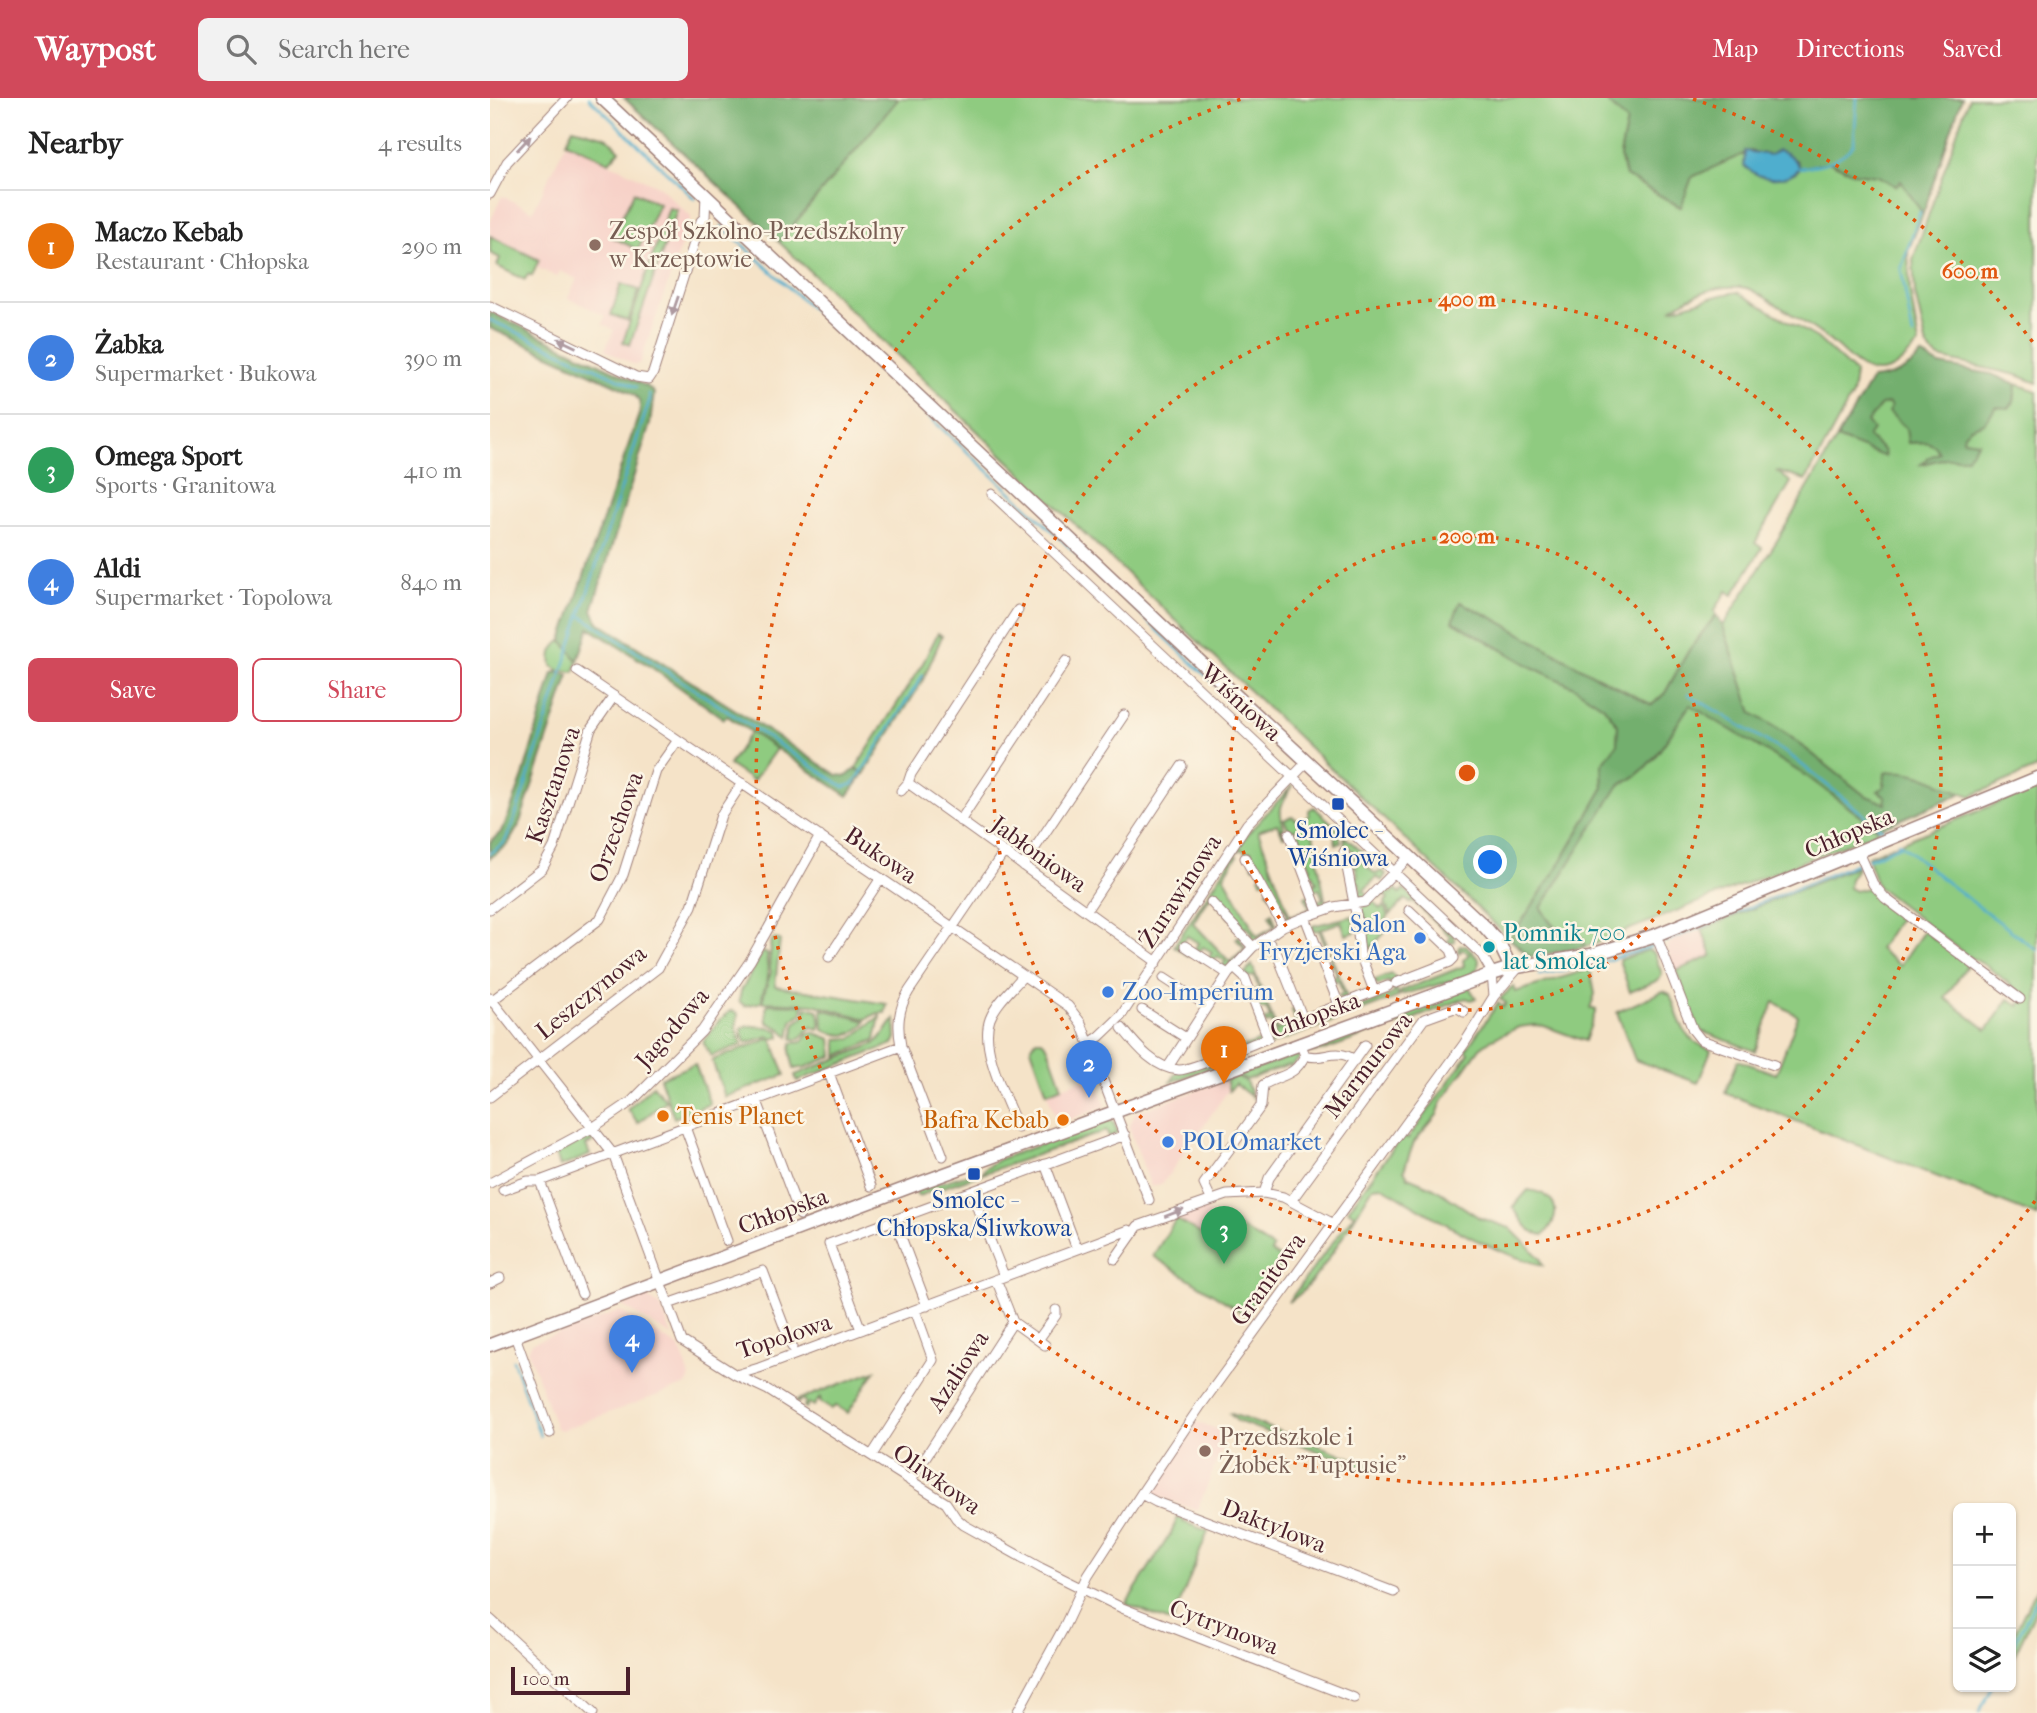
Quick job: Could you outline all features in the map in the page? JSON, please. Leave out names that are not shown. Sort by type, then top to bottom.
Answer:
[{"type":"street","points":[[490,194],[507,162],[567,98]]},
{"type":"street","points":[[602,98],[1493,936],[1515,968]]},
{"type":"street","points":[[705,217],[706,195]]},
{"type":"street","points":[[490,306],[636,377],[649,379],[701,221],[716,212],[723,212]]},
{"type":"street","name":"Wiśniowa","points":[[992,494],[1466,940],[1482,956],[1491,971]]},
{"type":"street","name":"Jabłoniowa","points":[[1018,610],[905,787],[960,821],[1157,962]]},
{"type":"street","points":[[960,821],[1066,661]]},
{"type":"street","name":"Bukowa","points":[[577,671],[1074,1012],[1089,1043],[1149,1200]]},
{"type":"street","name":"Kasztanowa","points":[[490,909],[542,869],[554,847],[591,729],[614,696]]},
{"type":"street","points":[[1023,866],[1124,715]]},
{"type":"street","name":"Orzechowa","points":[[491,1000],[600,919],[623,875],[656,771],[678,740]]},
{"type":"street","name":"Żurawinowa","points":[[1089,1043],[1121,1016],[1247,824],[1307,762]]},
{"type":"street","points":[[1086,911],[1182,766]]},
{"type":"street","name":"Chłopska","points":[[490,1345],[659,1279],[1115,1111],[1302,1049],[1491,971],[1591,955],[1656,935],[2037,778]]},
{"type":"street","name":"Leszczynowa","points":[[490,1097],[658,968],[692,906],[721,815],[742,783]]},
{"type":"street","points":[[1289,834],[1318,911]]},
{"type":"street","name":"Jagodowa","points":[[490,1183],[594,1127],[632,1101],[702,1031],[750,961],[820,836]]},
{"type":"street","points":[[943,1157],[901,1046],[898,1023],[904,1001],[1004,852]]},
{"type":"street","points":[[1344,852],[1360,954],[1374,991]]},
{"type":"street","points":[[1859,852],[1872,884],[1885,898],[2020,999]]},
{"type":"street","points":[[1168,1067],[1231,971],[1254,947],[1283,926],[1318,911],[1366,902],[1409,857]]},
{"type":"street","points":[[1245,858],[1283,926]]},
{"type":"street","points":[[829,957],[881,878]]},
{"type":"street","points":[[1211,902],[1254,947]]},
{"type":"street","points":[[1266,938],[1277,954],[1303,1018],[1450,962],[1454,956],[1451,950],[1409,909]]},
{"type":"street","points":[[1305,917],[1339,1005]]},
{"type":"street","points":[[1656,935],[1693,1030],[1701,1040],[1774,1065]]},
{"type":"street","points":[[1451,950],[1466,940]]},
{"type":"street","points":[[1122,1028],[1144,1053],[1168,1067],[1179,1070],[1268,1038],[1245,978],[1185,946]]},
{"type":"street","name":"Granitowa","points":[[1018,1712],[1082,1589],[1141,1494],[1196,1412],[1464,1044],[1515,968]]},
{"type":"street","points":[[1491,971],[1494,996]]},
{"type":"street","points":[[1018,1128],[989,1052],[987,1033],[994,1012],[1023,976]]},
{"type":"street","points":[[1164,978],[1207,1006]]},
{"type":"street","name":"Topolowa","points":[[491,1000],[594,1127],[612,1154],[682,1341],[736,1375],[1210,1199],[1264,1193],[1291,1201],[1332,1223]]},
{"type":"street","name":"Marmurowa","points":[[1291,1201],[1424,1019],[1457,1007],[1464,1012]]},
{"type":"street","points":[[1142,1010],[1186,1038]]},
{"type":"street","points":[[1264,1193],[1269,1178],[1365,1045]]},
{"type":"street","points":[[503,1190],[528,1181],[540,1181],[901,1046]]},
{"type":"street","points":[[1210,1199],[1204,1184],[1262,1104],[1263,1085],[1293,1073],[1302,1049],[1320,1056],[1340,1053],[1355,1060]]},
{"type":"street","points":[[829,1073],[871,1186]]},
{"type":"street","points":[[757,1101],[800,1215]]},
{"type":"street","points":[[685,1127],[727,1241]]},
{"type":"street","name":"Topolowa","points":[[861,1330],[829,1244],[1125,1135]]},
{"type":"street","points":[[1045,1164],[1077,1249]]},
{"type":"street","points":[[540,1181],[582,1294]]},
{"type":"street","points":[[971,1192],[1000,1278]]},
{"type":"street","points":[[895,1221],[927,1306]]},
{"type":"street","points":[[1115,1259],[1134,1228]]},
{"type":"street","name":"Topolowa","points":[[668,1304],[763,1271],[792,1347]]},
{"type":"street","points":[[490,1283],[500,1278]]},
{"type":"street","name":"Azaliowa","points":[[910,1480],[1013,1322],[1000,1278]]},
{"type":"street","points":[[872,1455],[933,1360],[915,1310]]},
{"type":"street","points":[[1013,1322],[1042,1342],[1056,1310]]},
{"type":"street","points":[[515,1336],[550,1433]]},
{"type":"street","name":"Oliwkowa","points":[[736,1375],[768,1390],[946,1503],[964,1525],[1082,1589]]},
{"type":"street","name":"Daktylowa","points":[[1141,1494],[1394,1592]]},
{"type":"street","name":"Cytrynowa","points":[[1082,1589],[1139,1615],[1354,1698]]},
{"type":"street","points":[[490,1619],[593,1713]]},
{"type":"shaded area","name":"Zespół Szkolno-Przedszkolny w Krzeptowie","points":[[566,143],[660,187],[691,217],[640,363],[635,365],[605,350],[614,330],[602,324],[606,316],[568,298],[577,279],[560,271],[557,277],[536,267],[539,260],[490,236],[490,222],[502,196],[533,211]]},
{"type":"shaded area","points":[[1702,929],[1713,956],[1676,971],[1667,949],[1671,941]]},
{"type":"shaded area","points":[[1094,1075],[1106,1106],[1058,1124],[1047,1093]]},
{"type":"shaded area","points":[[1226,1080],[1229,1089],[1163,1183],[1151,1187],[1129,1127],[1135,1113]]},
{"type":"shaded area","points":[[1202,1207],[1211,1213],[1209,1216],[1216,1221],[1206,1237],[1176,1219]]},
{"type":"shaded area","points":[[645,1297],[660,1305],[672,1336],[622,1306]]},
{"type":"shaded area","points":[[620,1311],[680,1348],[690,1377],[686,1385],[561,1430],[556,1428],[528,1351],[532,1343]]},
{"type":"shaded area","points":[[1197,1422],[1228,1433],[1197,1511],[1155,1495],[1153,1488]]},
{"type":"green space","points":[[624,98],[899,98],[779,242]]},
{"type":"green space","points":[[899,98],[1603,98],[1627,121],[1620,156],[1626,176],[1680,207],[1692,177],[1745,151],[1743,155],[1795,173],[1800,168],[1830,162],[1854,173],[1878,176],[1896,186],[1901,181],[1923,214],[1908,251],[1910,291],[1919,344],[1895,367],[1876,372],[1858,365],[1816,331],[1747,288],[1717,288],[1671,309],[1737,292],[1817,338],[1855,373],[1852,395],[1806,480],[1776,471],[1791,482],[1755,543],[1762,548],[1733,595],[1727,591],[1715,610],[1716,615],[1689,650],[1665,693],[1652,705],[1461,603],[1453,621],[1532,667],[1572,685],[1603,706],[1618,725],[1617,744],[1602,765],[1603,789],[1558,867],[1510,939],[779,242]]},
{"type":"green space","points":[[1603,98],[1962,98],[1923,214],[1901,181],[1896,186],[1878,176],[1854,173],[1830,162],[1800,168],[1797,161],[1786,154],[1770,155],[1750,151],[1692,177],[1681,207],[1626,176],[1620,156],[1627,121]]},
{"type":"green space","points":[[1969,98],[2037,98],[2037,383],[2017,375],[1939,358],[1931,352],[1926,343],[1915,294],[1913,260]]},
{"type":"green space","points":[[573,128],[606,137],[620,150],[609,162],[566,142]]},
{"type":"green space","points":[[634,192],[659,204],[638,250],[612,237]]},
{"type":"green space","points":[[669,208],[677,210],[630,345],[623,342]]},
{"type":"green space","points":[[490,236],[539,260],[532,276],[528,274],[525,280],[497,266],[500,258],[490,253]]},
{"type":"green space","points":[[621,284],[639,290],[628,321],[611,315]]},
{"type":"green space","points":[[490,312],[648,387],[654,393],[650,424],[592,610],[598,622],[837,775],[847,776],[856,768],[864,774],[848,796],[727,716],[724,719],[651,667],[589,628],[578,661],[562,640],[640,411],[639,402],[633,394],[622,388],[490,328]]},
{"type":"green space","points":[[1921,355],[1940,365],[1991,374],[2016,384],[2014,402],[2009,408],[1996,407],[1984,423],[1970,428],[1964,434],[1963,440],[1978,442],[1966,458],[1945,458],[1921,464],[1939,453],[1935,446],[1927,442],[1908,443],[1906,428],[1889,412],[1891,406],[1888,403],[1881,405],[1867,422],[1873,430],[1868,437],[1884,451],[1885,457],[1837,438],[1872,379],[1899,372]]},
{"type":"green space","points":[[2016,384],[2037,391],[2037,768],[1971,796],[1914,774],[1883,782],[1884,787],[1879,791],[1885,796],[1887,805],[1864,795],[1787,734],[1752,714],[1723,626],[1837,438],[1849,443],[1868,436],[1866,422],[1881,405],[1888,403],[1891,406],[1889,412],[1907,428],[1908,443],[1927,442],[1935,445],[1939,453],[1928,458],[1923,464],[1945,458],[1977,442],[1963,440],[1963,434],[1984,423],[1996,407],[2014,402]]},
{"type":"green space","points":[[1460,602],[1652,705],[1665,693],[1689,650],[1716,615],[1723,626],[1752,713],[1787,734],[1864,795],[1886,804],[1885,796],[1878,791],[1884,787],[1885,773],[1895,771],[1924,777],[1962,793],[1878,829],[1808,777],[1690,705],[1651,762],[1641,772],[1619,785],[1541,908],[1558,930],[1583,939],[1585,947],[1530,957],[1510,939],[1558,867],[1603,789],[1602,765],[1617,744],[1618,725],[1603,706],[1572,686],[1532,667],[1453,621]]},
{"type":"green space","points":[[938,633],[942,636],[922,682],[864,774],[856,768],[923,663]]},
{"type":"green space","points":[[562,640],[578,661],[574,672],[560,671],[552,666],[552,651]]},
{"type":"green space","points":[[553,673],[569,675],[519,825],[508,844],[490,858],[490,842],[501,832],[506,822],[523,776]]},
{"type":"green space","points":[[1690,704],[1808,777],[1878,829],[1877,832],[1585,947],[1583,939],[1558,930],[1541,908],[1619,784],[1640,772],[1650,762]]},
{"type":"green space","points":[[751,732],[776,749],[753,781],[729,765]]},
{"type":"green space","points":[[1293,785],[1281,808],[1284,828],[1281,829],[1286,835],[1283,836],[1277,824],[1258,831],[1290,916],[1310,909],[1283,919],[1288,915],[1283,906],[1277,909],[1275,905],[1280,902],[1275,893],[1270,895],[1267,891],[1272,888],[1267,879],[1262,881],[1259,877],[1264,874],[1259,865],[1252,865],[1258,862],[1251,851],[1246,853],[1242,849],[1235,853],[1249,832]]},
{"type":"green space","points":[[2037,787],[2037,1216],[1725,1093],[1738,1060],[1776,1074],[1798,1016],[1774,1002],[1755,1051],[1703,1032],[1698,1027],[1676,971],[1712,956],[1702,929],[1857,866],[1850,879],[1849,888],[1855,891],[1871,887],[1902,914],[1879,949],[1900,965],[1924,931],[1968,964],[1945,998],[1987,1030],[2009,999],[2019,1006],[2025,996],[1878,887],[1868,856]]},
{"type":"green space","points":[[1314,807],[1338,829],[1341,843],[1336,844],[1334,830],[1313,834],[1326,905],[1320,906],[1317,901],[1323,899],[1319,889],[1313,891],[1311,886],[1317,883],[1313,874],[1307,875],[1306,871],[1311,868],[1307,859],[1302,861],[1300,856],[1306,854],[1302,844],[1296,846],[1294,841],[1300,839],[1296,829],[1290,831],[1284,820],[1292,816],[1297,820],[1304,820],[1309,815],[1309,810]]},
{"type":"green space","points":[[1344,836],[1369,858],[1363,862],[1375,874],[1382,871],[1386,874],[1382,881],[1377,877],[1364,890],[1368,895],[1360,899],[1355,894],[1361,892],[1359,882],[1353,883],[1352,878],[1358,877],[1356,866],[1350,867],[1349,862],[1355,860],[1353,850],[1345,848]]},
{"type":"green space","points":[[1235,853],[1237,856],[1224,876],[1257,936],[1274,927],[1256,940],[1249,938],[1253,934],[1246,926],[1241,930],[1238,926],[1242,922],[1235,915],[1230,918],[1227,915],[1231,911],[1224,903],[1220,907],[1218,905],[1222,901],[1214,893],[1193,923],[1230,962],[1245,948],[1236,939],[1239,936],[1246,949],[1226,968],[1222,967],[1225,961],[1217,956],[1213,961],[1209,958],[1212,952],[1203,947],[1199,952],[1195,949],[1198,943],[1187,936],[1180,947],[1191,953],[1189,956],[1174,946]]},
{"type":"green space","points":[[1385,888],[1391,894],[1396,889],[1400,893],[1404,889],[1454,935],[1455,941],[1447,942],[1451,937],[1413,901],[1410,903],[1405,899],[1390,915],[1385,902],[1388,898],[1384,894],[1380,898],[1377,896]]},
{"type":"green space","points":[[1309,895],[1311,908],[1305,897]]},
{"type":"green space","points":[[1373,901],[1380,909],[1384,906],[1388,917],[1381,925],[1387,930],[1369,950],[1367,938],[1362,938],[1361,933],[1367,932],[1365,914],[1359,914],[1358,911]]},
{"type":"green space","points":[[1353,916],[1355,932],[1346,935],[1341,922],[1321,929],[1347,997],[1342,999],[1338,996],[1343,993],[1338,980],[1333,982],[1331,978],[1337,976],[1333,965],[1327,967],[1326,964],[1331,961],[1327,950],[1321,952],[1320,948],[1325,946],[1319,930],[1313,931],[1312,926]]},
{"type":"green space","points":[[773,939],[780,940],[775,986],[887,1004],[885,1013],[878,1013],[866,1019],[813,1004],[764,1002],[771,972],[770,945]]},
{"type":"green space","points":[[1466,945],[1479,960],[1478,968],[1470,976],[1400,995],[1401,991],[1464,966],[1463,960],[1469,954],[1463,949],[1459,953],[1458,949]]},
{"type":"green space","points":[[1648,950],[1654,953],[1662,974],[1659,980],[1630,992],[1619,960]]},
{"type":"green space","points":[[763,952],[768,954],[768,976],[762,1002],[745,1006],[739,1001],[741,991]]},
{"type":"green space","points":[[1252,965],[1277,1030],[1296,1023],[1292,1010],[1295,1009],[1303,1029],[1395,993],[1388,981],[1379,985],[1373,981],[1391,974],[1397,979],[1391,981],[1398,997],[1171,1082],[1176,1073],[1276,1035],[1271,1022],[1266,1024],[1264,1020],[1270,1018],[1266,1008],[1260,1009],[1259,1005],[1264,1003],[1260,993],[1255,995],[1253,991],[1259,988],[1254,976],[1248,977],[1245,973]]},
{"type":"green space","points":[[1590,969],[1595,994],[1590,1008],[1596,1010],[1585,1041],[1534,1025],[1519,1027],[1492,1039],[1480,1048],[1442,1101],[1437,1115],[1414,1142],[1404,1170],[1408,1177],[1434,1188],[1480,1218],[1510,1228],[1540,1258],[1543,1265],[1480,1242],[1381,1186],[1373,1187],[1311,1282],[1288,1302],[1354,1214],[1348,1210],[1402,1136],[1408,1139],[1469,1053],[1466,1050],[1498,1003],[1503,1007],[1506,1003],[1500,999],[1513,986],[1515,992]]},
{"type":"green space","points":[[1469,987],[1476,998],[1466,998],[1395,1026],[1395,1015]]},
{"type":"green space","points":[[1663,991],[1670,994],[1687,1034],[1711,1050],[1698,1083],[1635,1060],[1617,1012]]},
{"type":"green space","points":[[768,1004],[803,1005],[802,1013],[792,1021],[789,1037],[781,1029],[767,1022]]},
{"type":"green space","points":[[806,1007],[818,1010],[821,1022],[819,1029],[811,1027],[799,1039],[793,1039],[795,1023],[804,1017]]},
{"type":"green space","points":[[822,1009],[866,1021],[852,1033],[841,1035],[829,1032],[823,1030]]},
{"type":"green space","points":[[731,1010],[738,1014],[736,1029],[742,1045],[711,1056],[703,1042]]},
{"type":"green space","points":[[880,1016],[875,1040],[837,1056],[837,1039],[852,1038]]},
{"type":"green space","points":[[1393,1017],[1393,1025],[1322,1051],[1310,1052],[1308,1049],[1308,1045],[1378,1021],[1380,1024]]},
{"type":"green space","points":[[895,1019],[896,1038],[893,1044],[797,1081],[795,1075],[874,1044]]},
{"type":"green space","points":[[768,1027],[779,1031],[780,1037],[772,1039],[785,1075],[725,1097],[712,1060],[771,1038],[769,1036],[746,1043],[741,1028]]},
{"type":"green space","points":[[812,1032],[831,1039],[833,1056],[794,1069],[790,1051],[792,1043],[802,1042],[807,1034]]},
{"type":"green space","points":[[1036,1040],[1042,1040],[1047,1045],[1062,1087],[1047,1093],[1031,1048]]},
{"type":"green space","points":[[1301,1053],[1290,1067],[1289,1065],[1246,1080],[1238,1077],[1246,1081],[1252,1097],[1235,1084],[1229,1091],[1226,1080]]},
{"type":"green space","points":[[695,1064],[710,1104],[674,1118],[660,1078]]},
{"type":"green space","points":[[653,1085],[666,1101],[638,1123],[628,1109]]},
{"type":"green space","points":[[1109,1120],[1118,1132],[1109,1137],[1106,1131],[918,1196],[915,1190],[969,1174],[974,1176],[1000,1159]]},
{"type":"green space","points":[[591,1135],[595,1141],[586,1145],[590,1155],[560,1167],[556,1154]]},
{"type":"green space","points":[[1528,1190],[1546,1196],[1554,1206],[1554,1220],[1544,1235],[1529,1229],[1513,1207]]},
{"type":"green space","points":[[1220,1215],[1273,1248],[1271,1252],[1284,1260],[1262,1293],[1259,1291],[1245,1314],[1153,1256],[1176,1219],[1206,1237]]},
{"type":"green space","points":[[875,1371],[848,1413],[836,1406],[831,1409],[820,1402],[821,1396],[814,1406],[809,1403],[806,1408],[806,1402],[801,1399],[798,1403],[795,1401]]},
{"type":"green space","points":[[1229,1413],[1371,1465],[1369,1470],[1237,1421]]},
{"type":"green space","points":[[1178,1517],[1184,1519],[1183,1522],[1208,1531],[1172,1623],[1126,1604],[1171,1533]]},
{"type":"green space","points":[[2037,1588],[2037,1608],[2016,1652],[2016,1629]]},
{"type":"water","points":[[1778,150],[1791,156],[1800,168],[1787,176],[1772,178],[1750,171],[1744,166],[1745,151],[1770,155]]},
{"type":"waterway","points":[[589,98],[695,199]]},
{"type":"waterway","points":[[1800,168],[1836,159],[1854,144],[1857,98]]},
{"type":"waterway","points":[[1913,336],[1901,269],[1920,212]]},
{"type":"waterway","points":[[722,226],[1284,749]]},
{"type":"waterway","points":[[490,320],[636,387]]},
{"type":"waterway","points":[[490,853],[504,843],[512,827],[650,399],[649,394]]},
{"type":"waterway","points":[[580,615],[844,787],[854,784],[923,675]]},
{"type":"waterway","points":[[1688,694],[1791,756],[1884,831]]},
{"type":"waterway","points":[[1898,842],[2037,950]]},
{"type":"waterway","points":[[1868,859],[1901,845]]},
{"type":"waterway","points":[[1664,942],[1858,863]]},
{"type":"waterway","points":[[1605,961],[1653,946]]},
{"type":"waterway","points":[[1539,975],[1595,964]]},
{"type":"waterway","points":[[513,1360],[540,1436]]},
{"type":"waterway","points":[[2016,1640],[2037,1598]]},
{"type":"waterway","points":[[1979,1713],[1990,1692]]},
{"type":"place","name":"Zespół Szkolno-Przedszkolny w Krzeptowie","points":[[595,245]]},
{"type":"place","name":"Smolec - Wiśniowa","points":[[1338,804]]},
{"type":"place","name":"Salon Fryzjerski Aga","points":[[1420,938]]},
{"type":"place","name":"Pomnik 700 lat Smolca","points":[[1489,947]]},
{"type":"place","name":"Zoo-Imperium","points":[[1108,992]]},
{"type":"place","name":"Maczo Kebab","points":[[1224,1084]]},
{"type":"place","name":"Żabka","points":[[1089,1098]]},
{"type":"place","name":"Tenis Planet","points":[[663,1116]]},
{"type":"place","name":"Bafra Kebab","points":[[1063,1120]]},
{"type":"place","name":"POLOmarket","points":[[1168,1142]]},
{"type":"place","name":"Smolec - Chłopska/Śliwkowa","points":[[974,1174]]},
{"type":"place","name":"Omega Sport","points":[[1224,1264]]},
{"type":"place","name":"Aldi","points":[[632,1373]]},
{"type":"place","name":"Przedszkole i Żłobek \"Tuptusie\"","points":[[1205,1451]]}]
